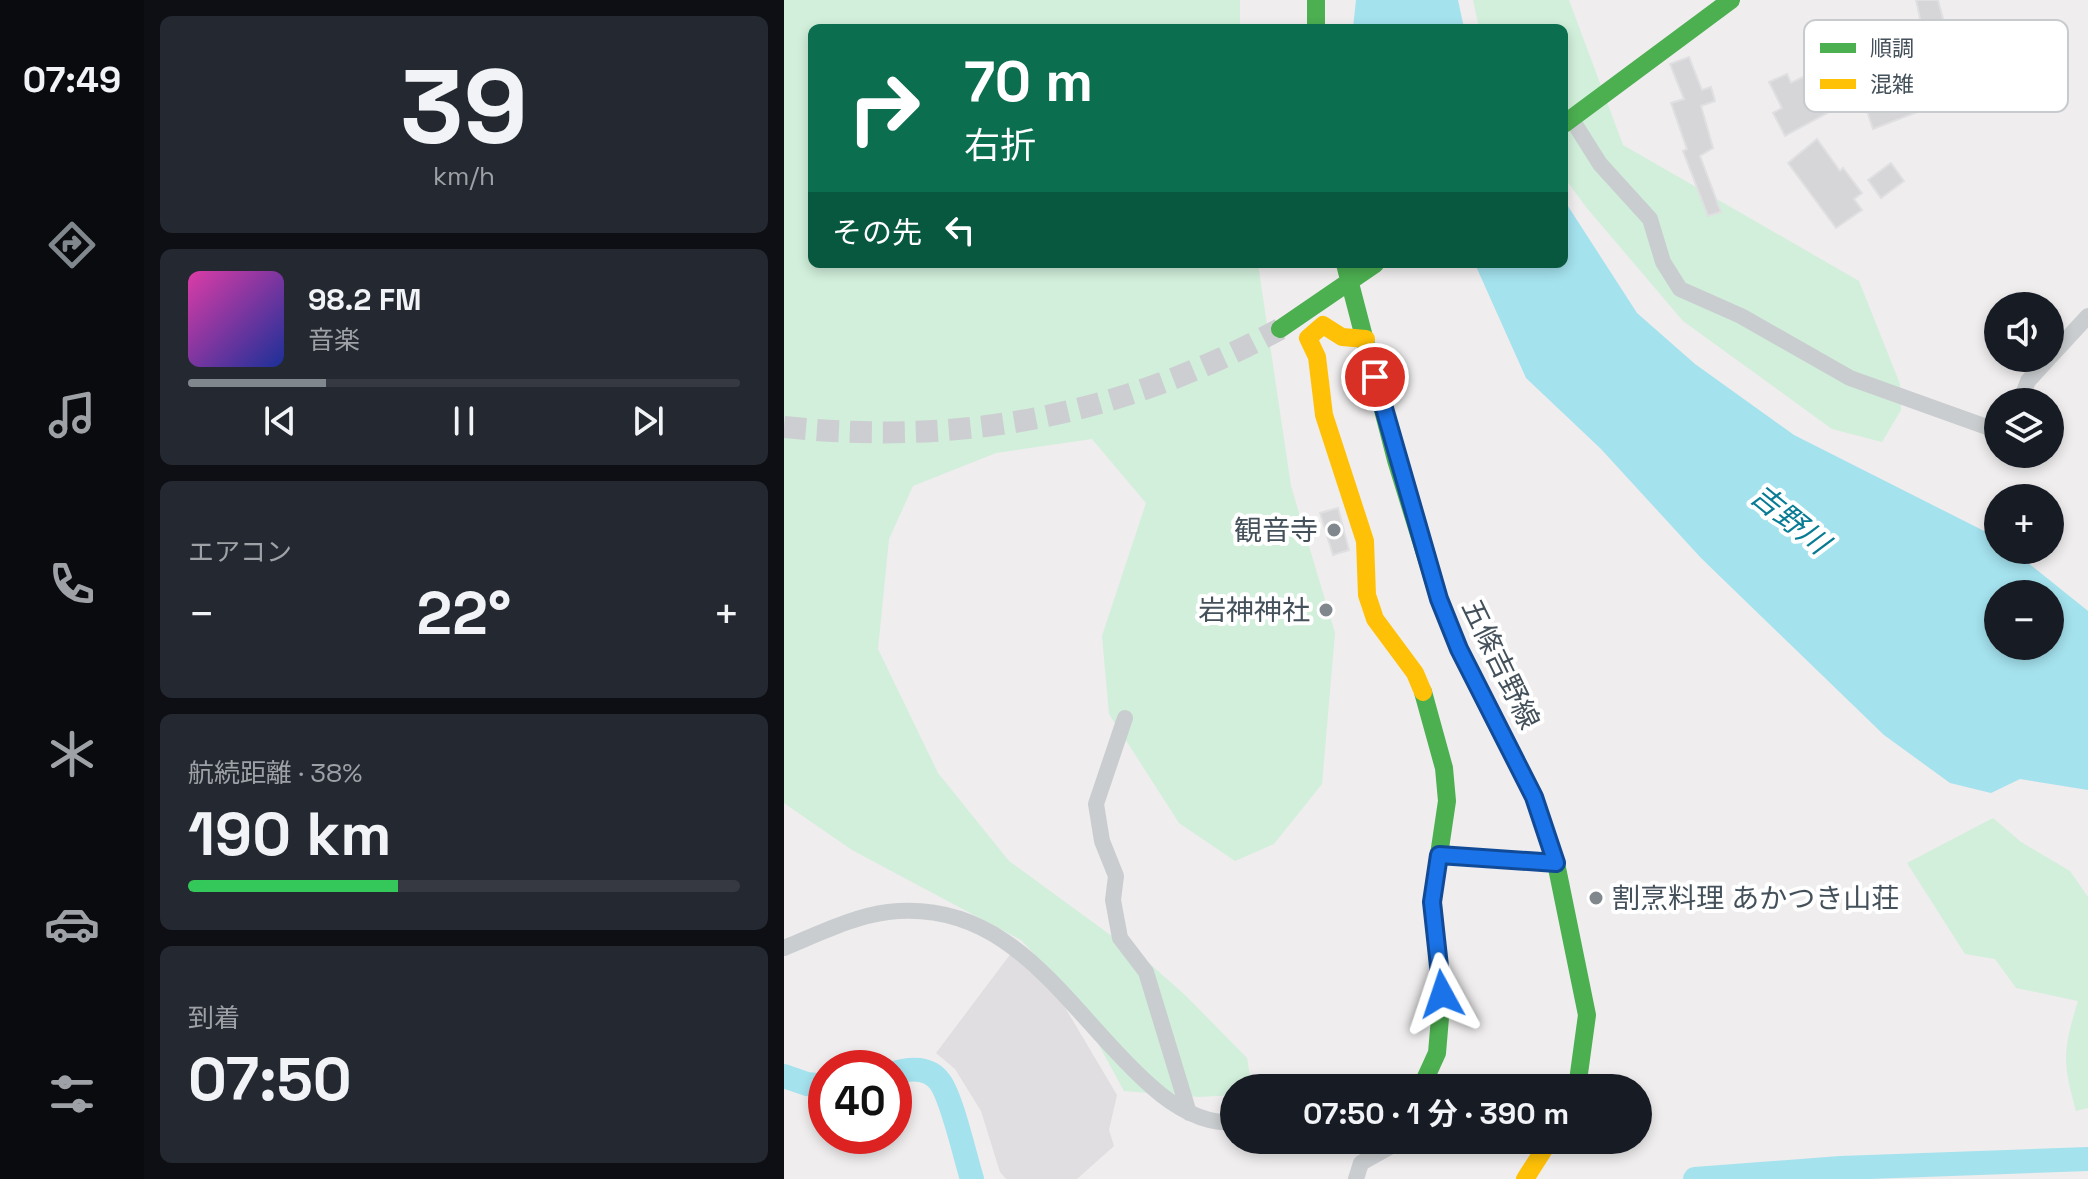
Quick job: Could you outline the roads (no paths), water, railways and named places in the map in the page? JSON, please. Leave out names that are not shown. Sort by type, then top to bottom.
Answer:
[{"type":"main road","points":[[1316,0],[1316,24]]},
{"type":"main road","points":[[1568,120],[1731,0]]},
{"type":"main road","points":[[1280,329],[1347,273]]},
{"type":"main road","name":"五條吉野線","points":[[1347,273],[1396,460],[1439,599],[1459,649],[1534,797],[1556,863],[1587,1015],[1575,1074]]},
{"type":"main road","points":[[1366,339],[1342,337],[1323,325],[1308,338],[1317,357],[1324,415],[1365,541],[1367,595],[1375,619],[1415,673],[1429,706],[1444,768],[1447,801],[1432,902],[1442,994],[1437,1053],[1427,1074]]},
{"type":"main road","points":[[1526,1178],[1541,1154]]},
{"type":"street","points":[[1568,122],[1600,164],[1650,219],[1663,262],[1680,289],[1741,316],[1850,378],[1984,426]]},
{"type":"street","points":[[2064,343],[2088,316]]},
{"type":"street","points":[[1125,718],[1096,804],[1100,829],[1116,876],[1113,900],[1120,938],[1146,972],[1189,1113]]},
{"type":"street","points":[[1439,855],[1556,863]]},
{"type":"street","points":[[784,948],[886,912],[950,916],[980,925],[1008,941],[1062,992],[1116,1056],[1166,1100],[1189,1113],[1220,1119]]},
{"type":"street","points":[[1356,1179],[1361,1163],[1377,1154]]},
{"type":"water","points":[[1356,0],[1458,0],[1463,24],[1353,24]]},
{"type":"water","name":"吉野川","points":[[1568,206],[1637,313],[1695,364],[1794,435],[1984,531],[1984,564],[2029,564],[2049,580],[1984,580],[1984,660],[2064,660],[2064,592],[2088,611],[2088,790],[2020,779],[1991,793],[1950,783],[1884,735],[1701,558],[1601,449],[1526,378],[1477,268],[1568,268]]},
{"type":"waterway","points":[[912,1070],[936,1077],[945,1090],[972,1179]]},
{"type":"waterway","points":[[784,1076],[808,1084]]},
{"type":"waterway","points":[[1695,1179],[1841,1168],[2088,1159]]},
{"type":"tunnel","points":[[784,427],[851,432],[916,432],[979,427],[1040,417],[1101,403],[1161,383],[1220,359],[1280,329]]},
{"type":"place","name":"観音寺","points":[[1334,530]]},
{"type":"place","name":"岩神神社","points":[[1326,610]]},
{"type":"place","name":"割烹料理 あかつき山荘","points":[[1596,898]]}]
